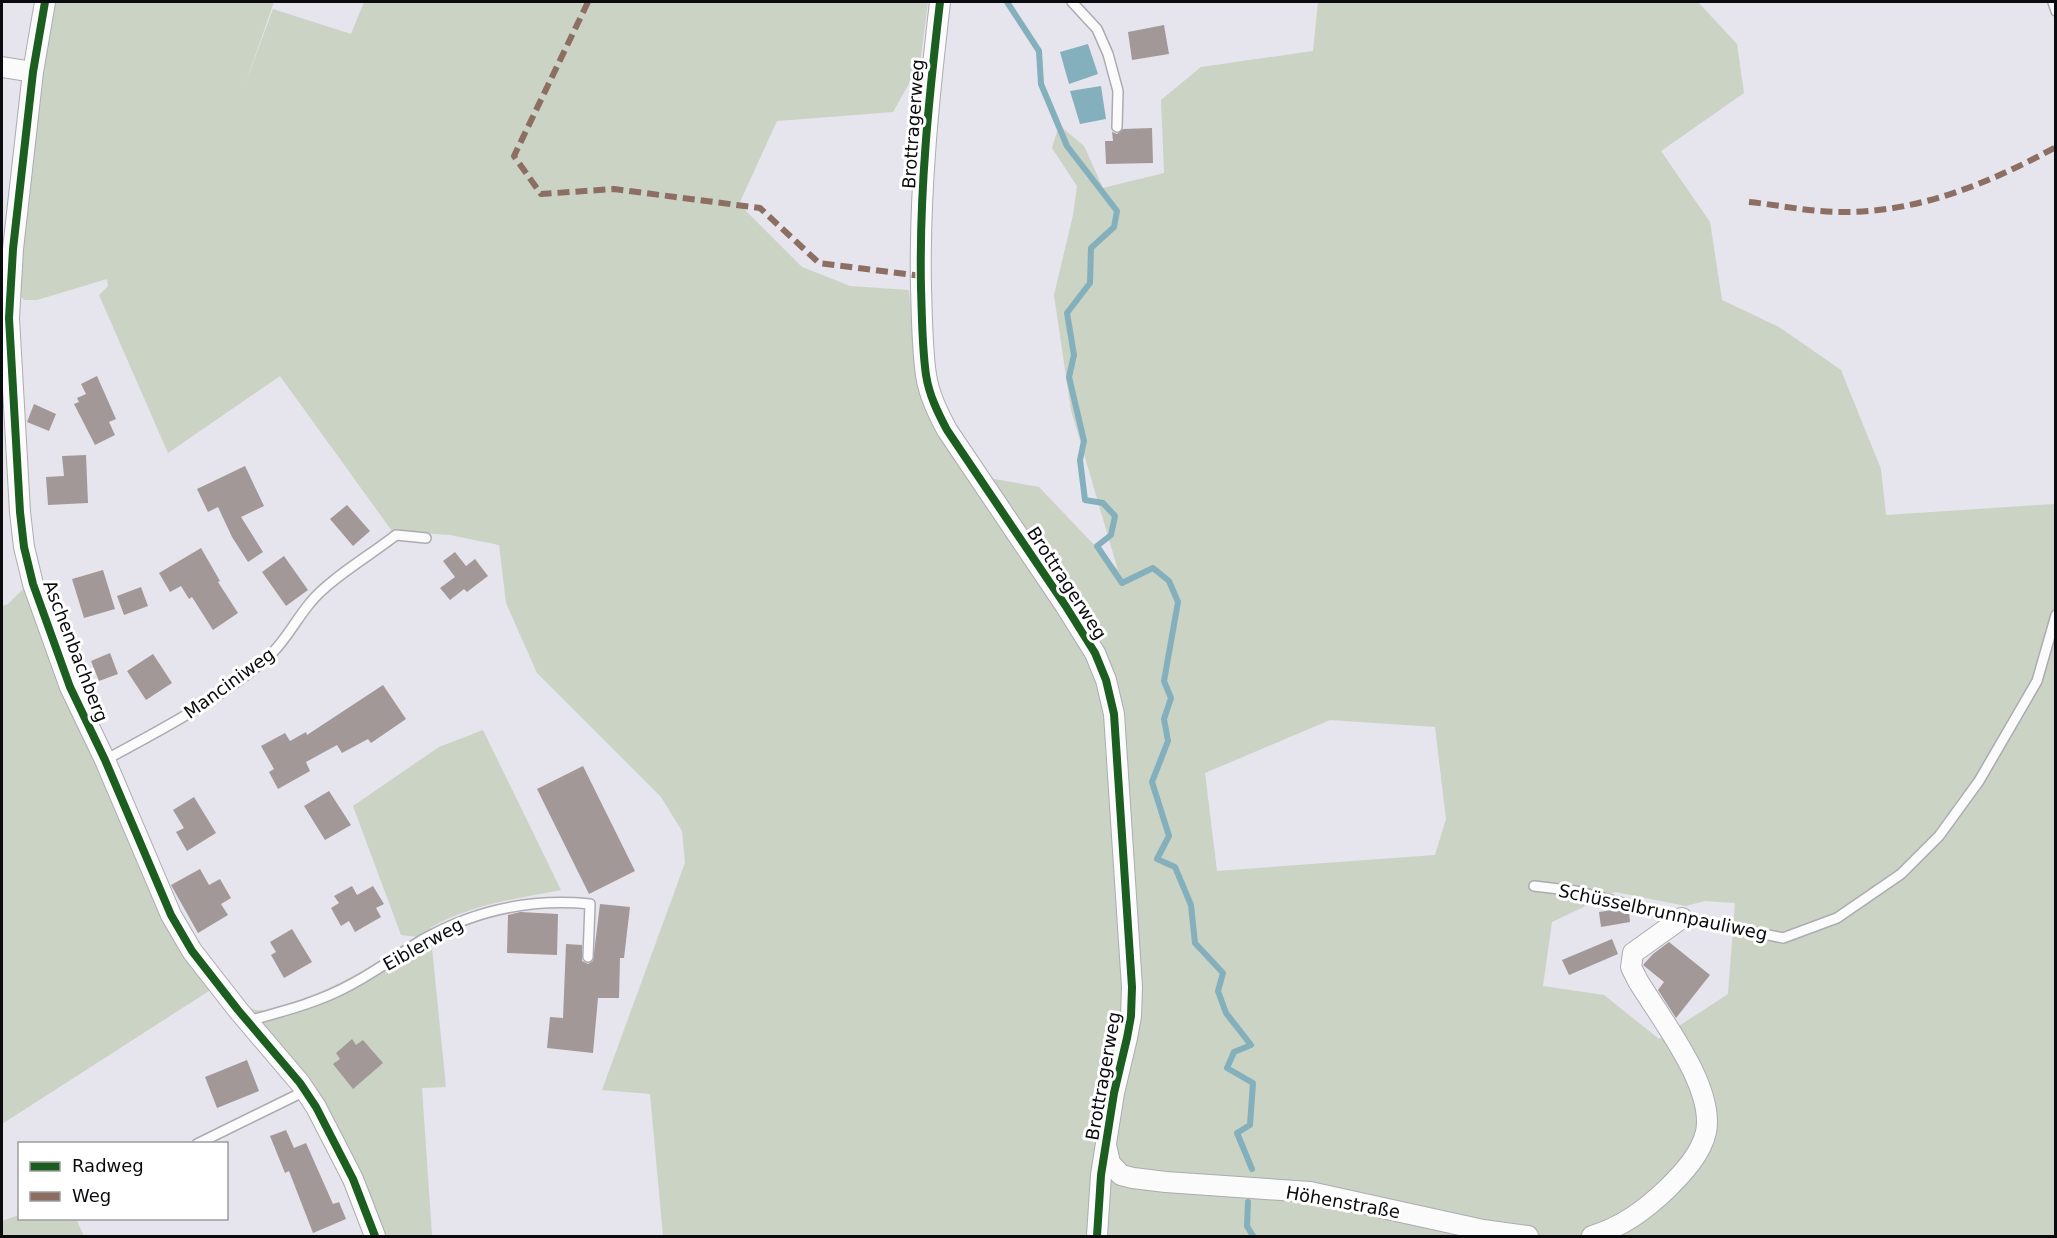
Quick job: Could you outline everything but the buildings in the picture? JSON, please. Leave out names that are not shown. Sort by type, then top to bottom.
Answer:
[{"type":"street","name":"Aschenbachberg","points":[[45,2],[33,72],[13,249],[9,310],[7,402],[24,548],[30,575],[70,687],[105,760],[171,915],[192,951],[305,1091],[341,1153],[375,1236]]},
{"type":"street","name":"Brottragerweg","points":[[939,2],[925,134],[920,252],[926,376],[934,405],[947,430],[1095,653],[1106,680],[1114,714],[1132,987],[1131,1016],[1114,1093],[1101,1175],[1097,1236]]},
{"type":"street","points":[[2,67],[33,72]]},
{"type":"street","points":[[1592,1236],[1628,1221],[1651,1204],[1680,1176],[1696,1154],[1705,1134],[1706,1109],[1694,1071],[1631,967],[1633,953],[1682,918]]},
{"type":"street","name":"Höhenstraße","points":[[1106,1143],[1110,1163],[1121,1174],[1133,1178],[1310,1192],[1483,1230],[1528,1236]]},
{"type":"lane","points":[[1072,2],[1097,29],[1108,54],[1118,92],[1117,127]]},
{"type":"lane","points":[[2053,2],[2055,11]]},
{"type":"lane","name":"Manciniweg","points":[[105,760],[158,732],[229,687],[267,659],[316,596],[396,535],[426,538]]},
{"type":"lane","name":"Schüsselbrunnpauliweg","points":[[1534,886],[1576,891],[1682,918],[1783,938],[1837,918],[1901,874],[1939,836],[1979,781],[2037,681],[2055,615]]},
{"type":"lane","name":"Eiblerweg","points":[[248,1021],[333,994],[442,930],[499,909],[560,901],[590,904],[588,957]]},
{"type":"lane","points":[[199,1142],[305,1091]]},
{"type":"green space","points":[[52,2],[274,2],[245,85],[273,9],[351,34],[364,2],[928,2],[920,64],[893,112],[777,121],[739,204],[802,267],[850,286],[909,290],[917,383],[945,438],[972,475],[1039,487],[1118,570],[1071,410],[1054,295],[1073,215],[1077,186],[1052,148],[1059,125],[1084,146],[1103,188],[1164,173],[1161,100],[1201,67],[1313,51],[1318,2],[1698,2],[1737,44],[1744,93],[1661,151],[1710,222],[1722,300],[1779,327],[1841,370],[1881,469],[1886,515],[2055,504],[2055,1236],[663,1236],[650,1094],[602,1090],[685,863],[682,831],[661,797],[537,673],[506,603],[499,545],[450,535],[392,531],[280,376],[168,453],[99,295],[108,286],[107,279],[37,300],[24,300],[15,290]],"holes":[[[1330,720],[1435,727],[1446,819],[1435,855],[1217,871],[1205,773]],[[1615,892],[1686,906],[1705,901],[1735,903],[1728,994],[1659,1039],[1604,995],[1543,986],[1552,922]]]},
{"type":"green space","points":[[26,586],[212,989],[2,1124],[2,606],[8,604]]},
{"type":"green space","points":[[483,730],[561,890],[478,908],[461,913],[430,928],[446,1087],[422,1088],[432,1236],[367,1236],[323,1133],[246,1006],[251,1009],[268,1010],[308,997],[356,974],[418,937],[401,935],[353,806],[439,747]]},
{"type":"green space","points":[[18,1215],[18,1220],[76,1220],[84,1236],[2,1236],[2,1221]]},
{"type":"water","points":[[1088,44],[1098,74],[1069,84],[1060,52]]},
{"type":"water","points":[[1101,86],[1106,119],[1080,124],[1070,91]]},
{"type":"waterway","points":[[1007,2],[1039,51],[1041,84],[1067,146],[1117,211],[1114,227],[1091,248],[1090,283],[1067,313],[1074,355],[1069,377],[1084,441],[1080,460],[1085,500],[1103,503],[1115,516],[1111,535],[1097,546],[1122,583],[1153,568],[1169,581],[1178,602],[1164,681],[1171,698],[1164,719],[1168,741],[1152,782],[1169,836],[1157,859],[1175,867],[1191,905],[1195,943],[1223,973],[1218,991],[1226,1013],[1251,1045],[1234,1052],[1227,1068],[1253,1083],[1250,1125],[1237,1133],[1252,1169]]},
{"type":"waterway","points":[[1248,1202],[1247,1226],[1253,1236]]},
{"type":"marked path","points":[[588,2],[514,156],[541,194],[614,189],[760,208],[819,263],[921,276]]},
{"type":"marked path","points":[[1749,202],[1829,212],[1869,211],[1897,207],[1979,184],[2056,147]]},
{"type":"cycle path","points":[[45,2],[33,72],[13,249],[9,318],[20,512],[24,547],[33,584],[70,687],[105,760],[171,915],[192,951],[300,1083],[316,1107],[353,1179],[375,1236]]},
{"type":"cycle path","points":[[940,2],[923,180],[922,321],[927,382],[934,404],[947,430],[1095,653],[1106,680],[1114,714],[1132,987],[1131,1016],[1114,1093],[1101,1175],[1097,1236]]}]
